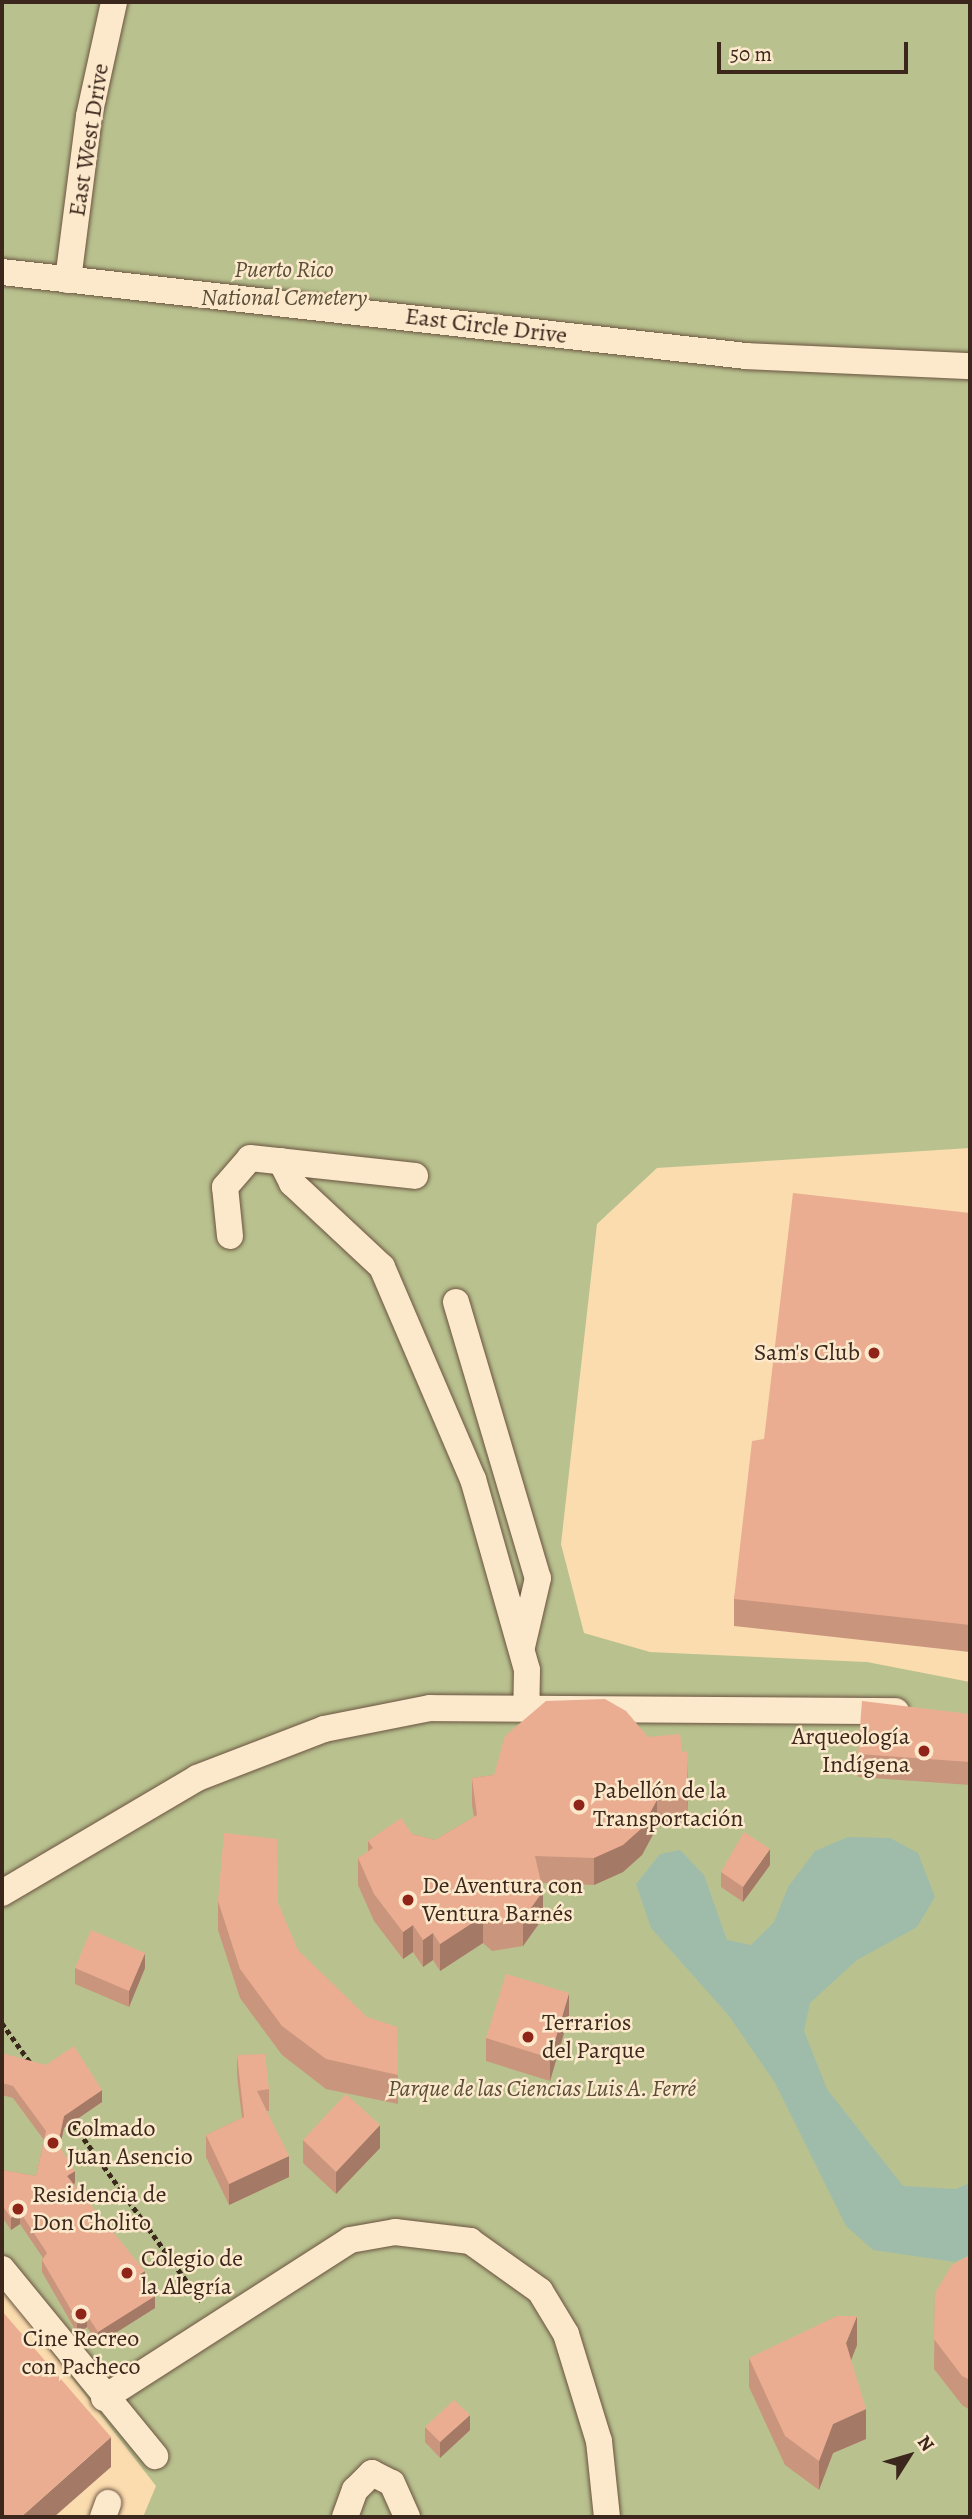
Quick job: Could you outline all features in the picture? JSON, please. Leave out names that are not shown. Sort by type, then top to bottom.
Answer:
[{"type":"street","name":"East West Drive","points":[[68,279],[89,116],[114,2]]},
{"type":"street","name":"East Circle Drive","points":[[2,272],[746,356],[970,366]]},
{"type":"street","points":[[230,1236],[225,1187],[235,1170],[250,1158],[415,1176]]},
{"type":"street","points":[[281,1161],[292,1183],[382,1266],[473,1479],[522,1648],[526,1709]]},
{"type":"street","points":[[456,1302],[538,1578],[522,1648]]},
{"type":"street","points":[[2,1893],[197,1778],[264,1748],[430,1707],[880,1708],[919,1714]]},
{"type":"street","points":[[104,2398],[215,2322],[349,2240],[395,2232],[470,2241],[540,2291],[566,2334],[599,2441],[607,2517]]},
{"type":"street","points":[[2,2269],[104,2398],[155,2456]]},
{"type":"street","points":[[345,2517],[355,2490],[372,2473],[392,2483],[407,2517]]},
{"type":"path","points":[[2,2023],[41,2078]]},
{"type":"path","points":[[65,2112],[215,2322]]},
{"type":"green space","points":[[2,2],[970,2],[970,1148],[657,1168],[597,1224],[561,1544],[584,1633],[650,1652],[867,1662],[970,1682],[970,2517],[143,2517],[156,2486],[2,2288]]},
{"type":"shaded area","points":[[848,1837],[890,1838],[918,1853],[935,1897],[917,1927],[857,1960],[810,2003],[804,2031],[827,2089],[903,2186],[956,2189],[970,2183],[970,2255],[955,2262],[873,2250],[846,2226],[775,2083],[729,2016],[651,1928],[636,1884],[660,1854],[680,1850],[704,1875],[727,1940],[751,1945],[774,1922],[788,1887],[815,1851]]},
{"type":"building","name":"Sam's Club","points":[[793,1193],[970,1213],[970,1625],[734,1599],[752,1441],[764,1439]]},
{"type":"building","points":[[605,1699],[626,1711],[648,1737],[680,1734],[682,1752],[688,1751],[687,1797],[657,1800],[642,1828],[623,1845],[594,1858],[535,1856],[543,1891],[523,1919],[492,1924],[483,1916],[440,1944],[433,1933],[423,1940],[413,1925],[403,1932],[374,1894],[358,1858],[373,1848],[368,1841],[401,1818],[412,1834],[435,1840],[477,1815],[472,1778],[494,1775],[505,1736],[546,1701]]},
{"type":"building","points":[[862,1701],[970,1714],[970,1762],[858,1754]]},
{"type":"building","points":[[744,1832],[770,1849],[743,1887],[721,1872]]},
{"type":"building","points":[[224,1833],[277,1839],[278,1903],[298,1950],[367,2017],[397,2027],[398,2075],[326,2059],[282,2026],[240,1969],[218,1901]]},
{"type":"building","points":[[91,1930],[145,1953],[129,1991],[75,1968]]},
{"type":"building","points":[[506,1974],[569,1993],[550,2058],[486,2038]]},
{"type":"building","points":[[74,2046],[102,2090],[64,2116],[58,2144],[75,2171],[67,2176],[145,2271],[140,2274],[155,2296],[98,2332],[87,2315],[77,2320],[42,2260],[47,2253],[20,2212],[11,2218],[2,2205],[2,2170],[36,2176],[46,2131],[13,2086],[2,2083],[2,2053],[46,2065]]},
{"type":"building","points":[[265,2054],[269,2089],[257,2091],[289,2156],[229,2184],[206,2135],[244,2117],[237,2055]]},
{"type":"building","points":[[346,2094],[380,2125],[336,2172],[303,2140]]},
{"type":"building","points":[[970,2255],[970,2380],[962,2376],[934,2339],[935,2293],[952,2265]]},
{"type":"building","points":[[2,2311],[111,2437],[21,2517],[2,2517]]},
{"type":"building","points":[[837,2316],[857,2316],[846,2343],[866,2409],[833,2424],[819,2461],[785,2436],[749,2358]]},
{"type":"building","points":[[454,2400],[470,2415],[440,2442],[425,2427]]},
{"type":"place","name":"Sam's Club","points":[[874,1353]]},
{"type":"place","name":"Arqueología Indígena","points":[[924,1751]]},
{"type":"place","name":"Pabellón de la Transportación","points":[[579,1805]]},
{"type":"place","name":"De Aventura con Ventura Barnés","points":[[408,1900]]},
{"type":"place","name":"Terrarios del Parque","points":[[528,2037]]},
{"type":"place","name":"Colmado Juan Asencio","points":[[53,2143]]},
{"type":"place","name":"Residencia de Don Cholito","points":[[18,2209]]},
{"type":"place","name":"Colegio de la Alegría","points":[[127,2273]]},
{"type":"place","name":"Cine Recreo con Pacheco","points":[[81,2314]]},
{"type":"park label","name":"Puerto Rico National Cemetery","points":[[284,284]]},
{"type":"park label","name":"Parque de las Ciencias Luis A. Ferré","points":[[542,2089]]}]
